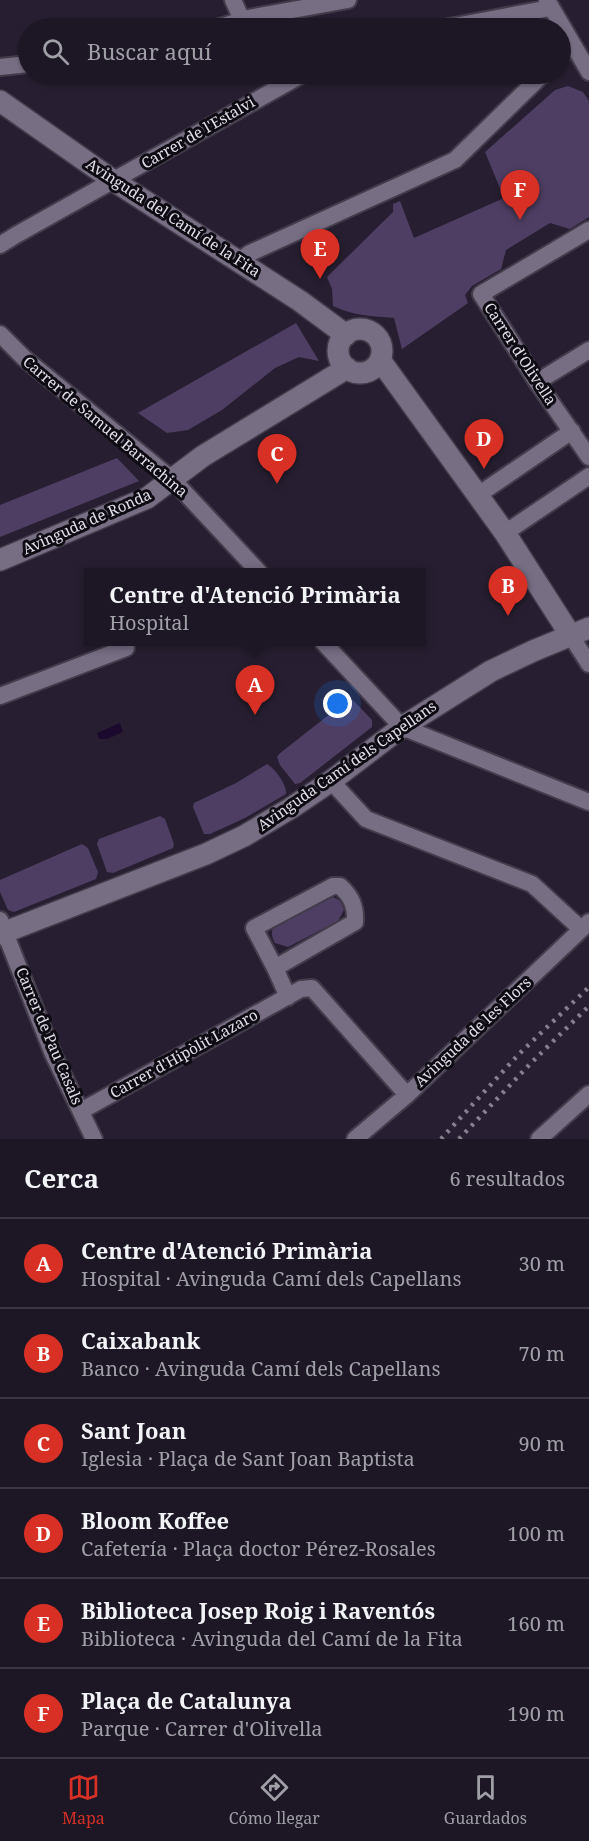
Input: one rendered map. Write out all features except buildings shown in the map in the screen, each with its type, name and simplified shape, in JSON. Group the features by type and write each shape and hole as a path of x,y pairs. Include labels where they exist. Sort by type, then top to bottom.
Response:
{"street":[{"path":"234,0 241,18"},
{"path":"253,18 348,0"},
{"path":"487,18 548,4"},
{"path":"571,56 589,72"},
{"path":"0,67 18,65"},
{"name":"Carrer de l'Estalvi","path":"0,246 285,84"},
{"path":"239,261 250,253 455,160 533,84"},
{"name":"Avinguda del Camí de la Fita","path":"0,101 114,181 300,301 346,335"},
{"name":"Carrer d'Olivella","path":"589,230 481,294 537,382 589,457"},
{"path":"353,331 369,332 376,336 381,344 380,360 376,367 362,373 346,369 339,356 341,341 353,331"},
{"name":"Carrer de Samuel Barrachina","path":"0,334 24,358 173,480 254,568"},
{"path":"537,382 589,350"},
{"path":"380,360 580,632 589,664"},
{"name":"Avinguda de Ronda","path":"0,560 147,498 203,456 346,369"},
{"path":"478,495 572,431"},
{"path":"505,533 589,476"},
{"name":"Avinguda Camí dels Capellans","path":"2,928 206,854 244,836 331,781 402,726 491,671 580,632"},
{"path":"327,646 402,726 589,802"},
{"path":"0,696 126,648"},
{"path":"331,781 366,819 532,884 585,926"},
{"path":"275,968 355,922 356,910 348,893 340,886 333,886 254,928 288,997"},
{"name":"Avinguda de les Flors","path":"355,1139 406,1095 585,926"},
{"name":"Carrer de Pau Casals","path":"2,928 53,1054 94,1139"},
{"name":"Carrer d'Hipòlit Lazaro","path":"81,1111 301,989 312,988 406,1095"},
{"path":"539,1139 589,1094"}],"shaded area":[{"path":"568,86 583,92 589,101 589,217 570,229 550,223 506,250 501,269 472,286 465,295 468,303 402,349 394,318 356,314 333,306 332,289 327,277 393,212 393,204 400,201 414,238 504,198 485,152 555,90"},
{"path":"296,323 319,361 299,357 275,368 222,410 188,430 167,433 138,413"},
{"path":"117,458 139,481 0,537 0,505"},
{"path":"353,700 372,720 372,727 300,783 295,784 280,765 277,757 279,754 345,702"},
{"path":"120,723 123,732 107,739 99,739 97,733"},
{"path":"267,764 280,777 286,794 245,818 210,834 204,834 193,807 194,803 236,783"},
{"path":"160,816 165,819 174,844 173,848 113,873 107,872 97,844 99,839"},
{"path":"82,844 88,848 98,872 96,879 14,912 8,910 0,892 0,880"},
{"path":"331,897 338,899 344,910 338,921 288,947 275,943 272,933 277,923"}],"railway":[{"path":"441,1139 518,1055 589,987"},
{"path":"459,1139 589,1006"}],"place":[{"name":"Plaça de Catalunya","path":"520,220"},
{"name":"Biblioteca Josep Roig i Raventós","path":"320,279"},
{"name":"Bloom Koffee","path":"484,469"},
{"name":"Sant Joan","path":"277,484"},
{"name":"Caixabank","path":"508,616"},
{"name":"Centre d'Atenció Primària","path":"255,715"}]}
